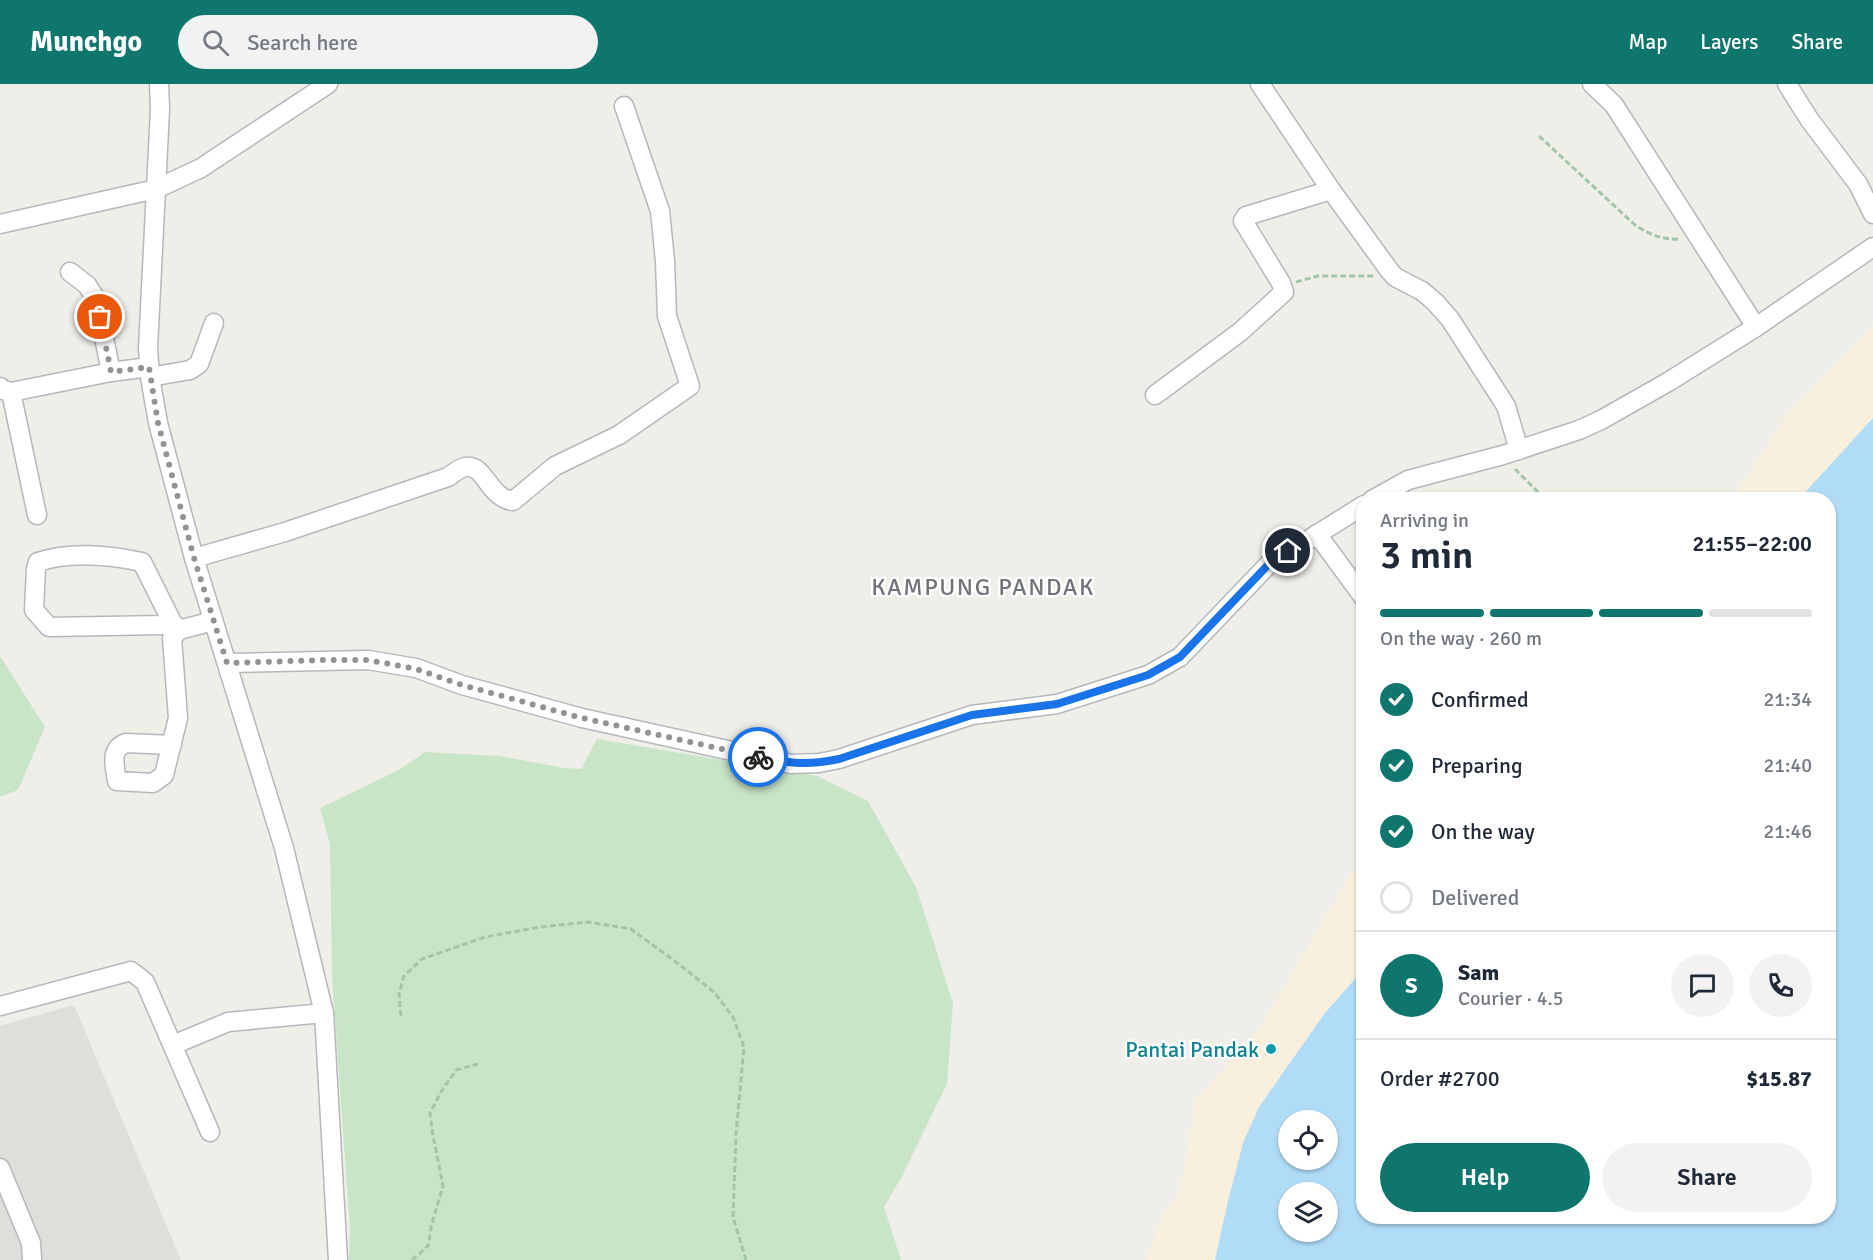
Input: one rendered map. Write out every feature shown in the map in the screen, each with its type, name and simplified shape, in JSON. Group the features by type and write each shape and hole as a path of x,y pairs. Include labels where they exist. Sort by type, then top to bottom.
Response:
{"street":[{"path":"159,84 160,109 148,348 150,372 158,423 194,558 284,848 324,1013 338,1260"},
{"path":"160,109 164,84"},
{"path":"0,224 156,189 201,168 328,84"},
{"path":"1260,84 1331,190 1395,277 1422,291 1436,302 1450,319 1506,406 1511,453"},
{"path":"1592,84 1614,105 1756,327"},
{"path":"1786,84 1858,184 1873,214"},
{"path":"194,558 296,528 448,477 464,467 473,467 480,471 498,496 513,501 555,466 619,435 690,386 667,316 660,211 624,106"},
{"path":"1155,395 1240,332 1284,292 1281,282 1243,221 1246,216 1331,190"},
{"path":"1386,492 1408,480 1511,453 1579,430 1601,420 1668,382 1756,327 1873,247"},
{"path":"70,272 87,285 96,299 111,372"},
{"path":"37,514 5,390 111,372 190,370 199,364 214,323"},
{"path":"227,663 368,660 416,669 462,685 582,718 791,764 819,763 839,759 972,715 1057,704 1148,675 1180,657 1268,565 1356,510"},
{"path":"1317,534 1356,587"},
{"path":"172,746 178,718 172,638 175,626 141,562 114,556 93,556 50,558 38,562 34,610 49,627 175,626 213,621"},
{"path":"0,1006 131,971 145,982 210,1132"},
{"path":"173,1045 228,1022 324,1013"},
{"path":"0,1168 31,1243 33,1260"}],"path":[{"path":"1539,136 1635,225 1649,234 1678,240 1699,237"},
{"path":"1284,292 1299,280 1318,276 1395,277"},
{"path":"1511,453 1540,492"},
{"path":"401,1016 399,994 404,976 422,959 485,937 540,927 589,922 630,929 714,992 733,1017 744,1047 736,1134 733,1217 746,1260"},
{"path":"412,1260 428,1246 443,1186 430,1113 456,1070 478,1064"}],"shaded area":[{"path":"74,1005 181,1260 0,1260 0,1026"}],"green space":[{"path":"0,656 45,727 18,790 0,797"},
{"path":"597,739 817,776 868,801 916,887 953,1003 947,1084 901,1178 884,1207 901,1260 349,1260 350,1230 332,976 330,844 320,808 399,770 425,752 500,756 581,769"}],"sand":[{"path":"1873,326 1873,418 1805,492 1738,492 1784,419"},
{"name":"Pantai Pandak","path":"1356,866 1356,978 1325,1013 1285,1068 1228,1201 1215,1260 1147,1260 1163,1215 1181,1190 1196,1100 1260,1029"}],"water":[{"path":"1873,418 1873,1260 1215,1260 1243,1143 1259,1107 1325,1013 1356,978 1356,1224 1836,1224 1836,492 1805,492"}],"way so far":[{"path":"100,317 111,372 149,367 158,423 194,558 227,663 368,660 416,669 462,685 582,718 758,757"}],"place":[{"name":"Pantai Pandak","path":"1271,1049"}],"district":[{"name":"KAMPUNG PANDAK","path":"983,587"}],"route":[{"path":"758,757 799,765 839,759 972,715 1057,704 1148,675 1180,657 1268,565 1288,551"}]}
